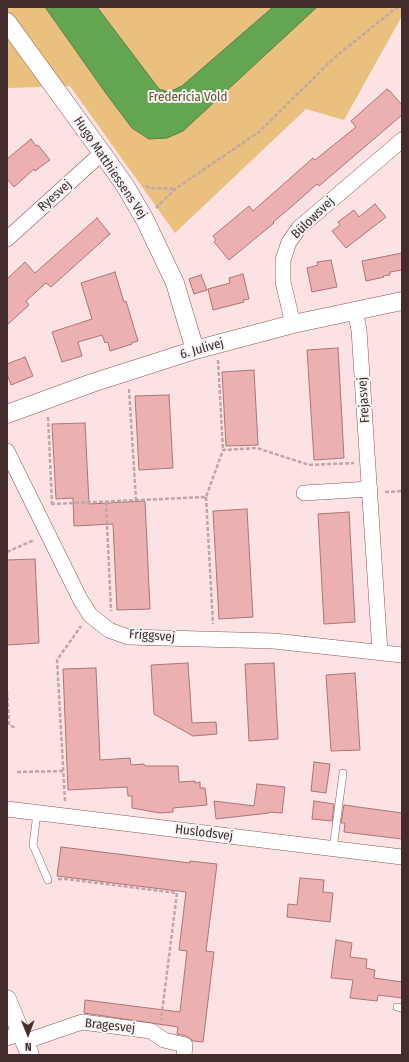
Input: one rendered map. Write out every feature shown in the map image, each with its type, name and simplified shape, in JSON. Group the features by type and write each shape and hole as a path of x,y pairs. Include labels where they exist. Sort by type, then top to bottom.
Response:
{"street":[{"name":"Hugo Matthiessens Vej","path":"7,22 126,187 145,220 175,283 195,350"},
{"name":"Bülowsvej","path":"293,324 283,282 283,260 289,242 299,228 402,140"},
{"name":"Ryesvej","path":"7,239 102,153"},
{"name":"6. Julivej","path":"7,414 92,383 195,350 293,324 402,301"},
{"name":"Frejasvej","path":"355,310 359,330 380,652"},
{"name":"Friggsvej","path":"7,451 80,599 90,615 109,630 128,637 274,641 402,655"},
{"path":"304,493 370,490"},
{"name":"Huslodsvej","path":"7,809 402,857"},
{"path":"7,999 20,1042"},
{"name":"Bragesvej","path":"20,1042 82,1022 151,1030 164,1040 185,1045 184,1055"}],"lane":[{"path":"333,849 343,773"},
{"path":"37,813 33,845 48,880"}],"path":[{"path":"145,220 175,189 259,132 334,58 396,8 400,7"},
{"path":"126,187 135,182 150,188 175,189"},
{"path":"214,639 206,497 223,450 217,344"},
{"path":"128,371 136,500"},
{"path":"47,399 52,504"},
{"path":"223,450 257,448 309,465 368,462"},
{"path":"35,508 52,504 206,497"},
{"path":"106,502 111,619 109,630"},
{"path":"7,552 48,533"},
{"path":"66,816 57,660 90,615"},
{"path":"7,691 8,725 16,728"},
{"path":"17,772 63,771"},
{"path":"48,880 66,879 177,893 160,1026 156,1034"}],"green space":[{"name":"Fredericia Vold","path":"7,7 402,7 402,16 344,120 306,109 175,233 70,86 7,88"}],"shaded area":[{"path":"45,7 97,7 159,89 169,92 182,86 273,7 317,7 183,131 167,138 149,139 132,128"}],"building":[{"path":"387,89 402,105 402,115 319,186 317,184 273,222 274,223 229,260 214,242 216,240 213,236 249,206 253,211 313,158 315,160 356,127 351,121"},
{"path":"31,139 50,160 35,171 34,169 14,187 7,179 7,159"},
{"path":"375,204 386,217 346,248 332,231 340,225 338,222 354,210 359,217"},
{"path":"97,218 110,234 51,287 46,283 26,301 29,305 7,325 7,279 25,262 35,273"},
{"path":"402,253 402,270 390,272 390,275 366,281 362,261"},
{"path":"331,260 337,287 312,292 307,268 318,265 317,262"},
{"path":"115,272 124,302 126,301 138,341 110,351 108,342 105,343 102,335 78,342 82,356 62,362 52,332 92,319 81,283"},
{"path":"243,274 249,299 243,300 244,302 213,310 208,289 230,283 229,278"},
{"path":"201,275 207,290 194,294 189,279"},
{"path":"338,348 344,458 314,460 307,350"},
{"path":"25,357 33,376 11,385 7,374 7,364"},
{"path":"254,370 258,445 226,446 222,372"},
{"path":"169,395 173,468 139,470 135,396"},
{"path":"85,423 89,504 145,501 150,609 117,610 113,524 74,526 73,498 56,499 52,424"},
{"path":"247,509 253,617 219,619 213,511"},
{"path":"349,512 355,622 324,624 318,514"},
{"path":"35,559 39,643 7,645 7,560"},
{"path":"188,663 192,723 216,722 217,734 193,736 154,714 151,665"},
{"path":"274,663 278,739 249,741 245,664"},
{"path":"96,668 100,760 130,758 131,765 144,764 145,766 178,766 179,782 200,782 200,788 205,788 207,805 173,808 173,812 160,813 132,808 132,796 128,796 127,787 68,790 63,669"},
{"path":"355,673 360,750 331,751 326,675"},
{"path":"314,762 330,764 326,793 311,791"},
{"path":"257,784 285,787 282,813 269,812 216,819 214,801 254,806"},
{"path":"314,801 334,804 332,821 312,819"},
{"path":"344,805 402,813 402,839 344,832 345,823 341,823"},
{"path":"61,847 190,863 190,861 217,864 206,951 214,952 203,1042 193,1041 187,1036 177,1034 178,1027 84,1013 85,1000 180,1012 187,951 179,950 186,892 57,876"},
{"path":"300,878 324,880 323,892 333,893 330,922 287,917 288,904 297,905"},
{"path":"336,940 352,943 350,957 367,959 366,968 375,970 374,978 402,982 402,998 378,995 377,1001 350,998 353,980 331,978"}]}
